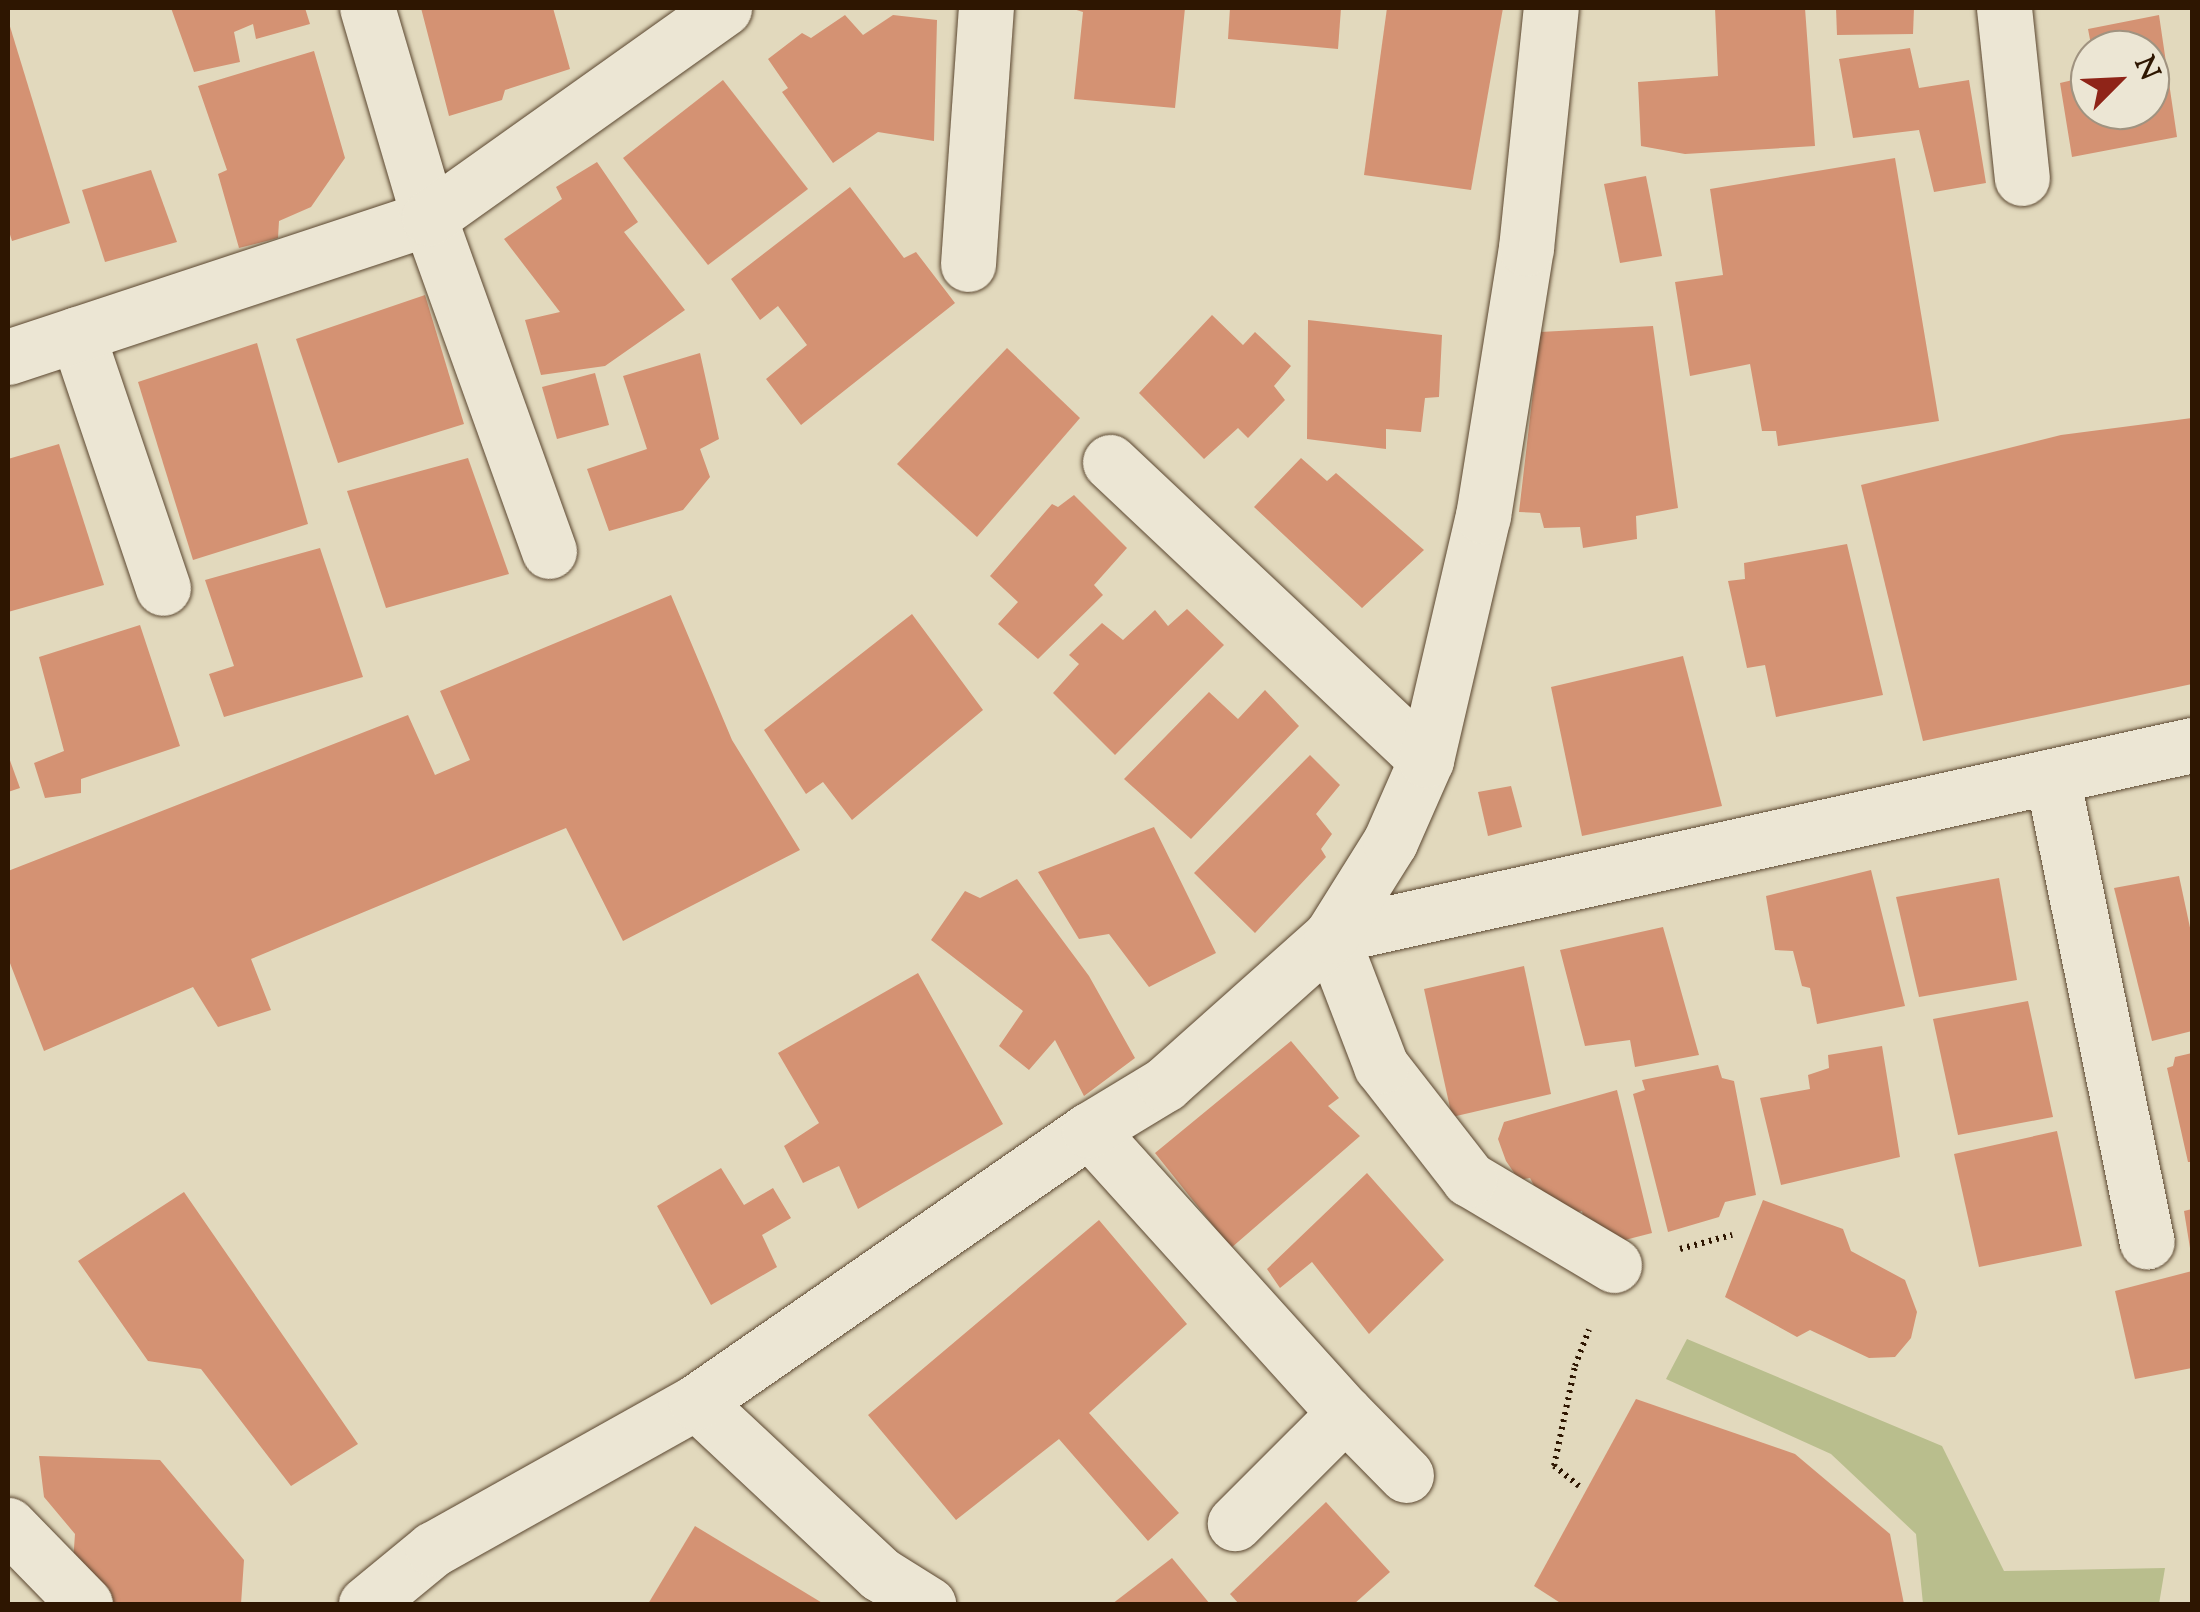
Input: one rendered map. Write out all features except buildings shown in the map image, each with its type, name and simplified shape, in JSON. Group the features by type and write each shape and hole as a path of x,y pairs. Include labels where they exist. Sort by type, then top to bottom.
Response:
{"street":[{"path":"367,8 429,218 549,551"},
{"path":"8,357 429,218 724,8"},
{"path":"968,264 986,8"},
{"path":"366,1604 433,1548 696,1402 1089,1130 1166,1084 1331,936 1390,842 1426,760 1484,516 1526,248 1552,8"},
{"path":"2004,8 2022,178"},
{"path":"77,334 164,588"},
{"path":"1110,462 1426,760"},
{"path":"1331,936 2052,776 2192,749"},
{"path":"2052,776 2147,1241"},
{"path":"1331,936 1382,1066 1469,1179 1614,1265"},
{"path":"1089,1130 1406,1475"},
{"path":"696,1402 872,1589 928,1604"},
{"path":"1236,1522 1345,1413"},
{"path":"8,1526 85,1604"}],"green space":[{"path":"1687,1339 1942,1446 2004,1571 2165,1568 2159,1604 1923,1604 1916,1534 1831,1454 1666,1379"}]}
